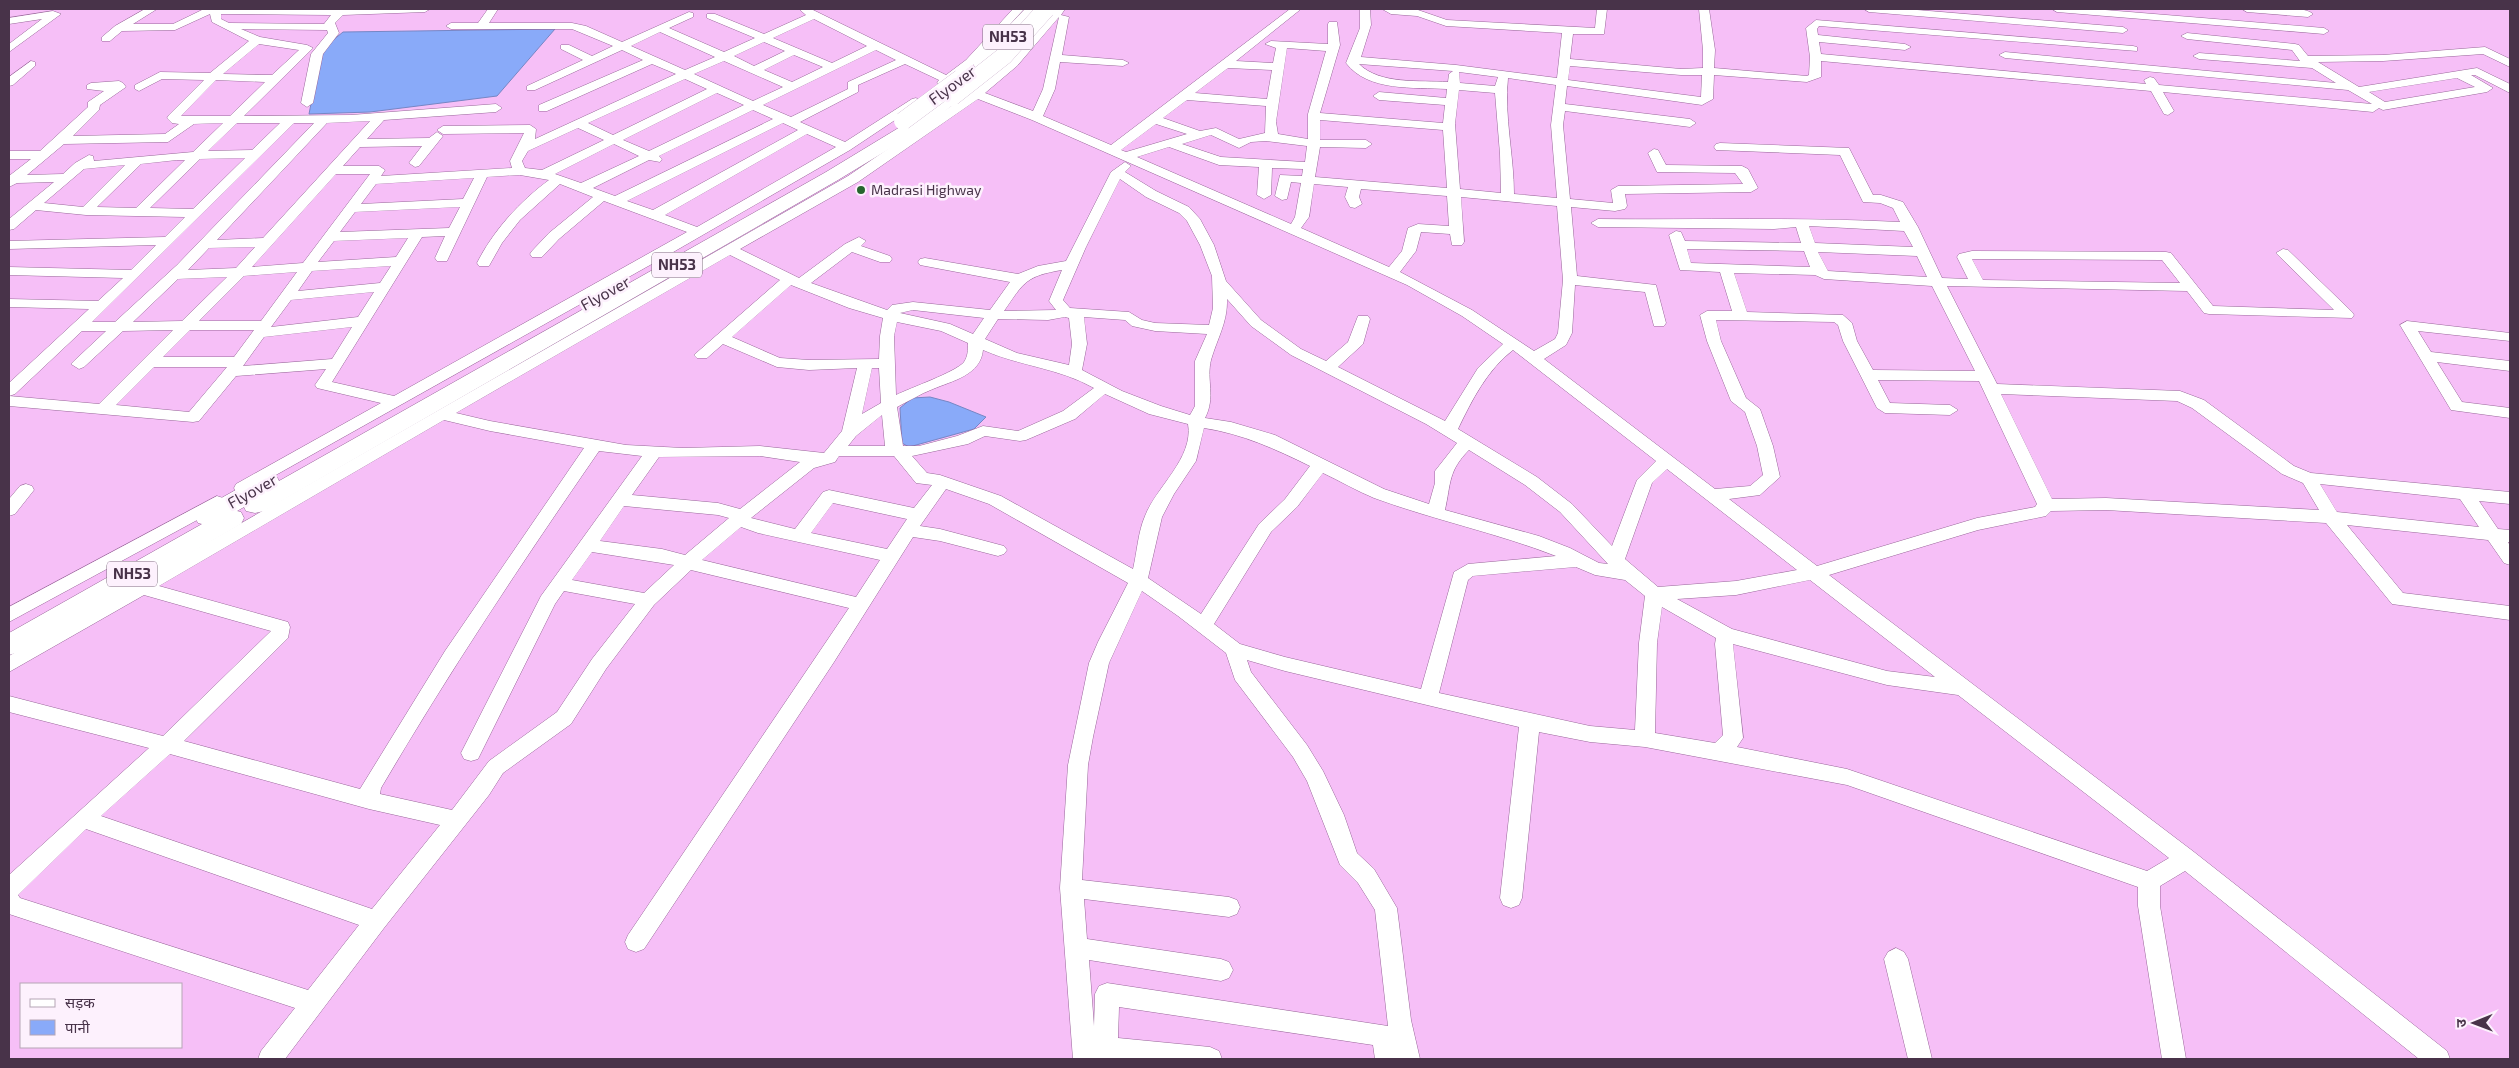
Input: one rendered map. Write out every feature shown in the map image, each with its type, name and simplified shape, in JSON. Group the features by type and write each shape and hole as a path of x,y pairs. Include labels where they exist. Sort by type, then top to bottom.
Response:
{"highway":[{"name":"Flyover","path":"207,517 765,202 902,121 981,64 1033,9"},
{"name":"Flyover","path":"255,505 393,413 832,176 916,124 991,68 1028,32 1046,9"},
{"path":"255,505 311,489"},
{"path":"207,517 226,497"},
{"name":"NH53","path":"9,645 255,505"},
{"name":"NH53","path":"9,628 207,517"}],"street":[{"path":"106,39 119,28 152,9"},
{"path":"119,28 175,27 213,10 340,12 425,9"},
{"path":"481,26 492,9"},
{"path":"804,9 904,60 977,94 1036,117 1122,160 1392,273 1467,313 1534,358 1667,460 2186,860 2438,1059"},
{"path":"9,615 226,497 393,413 696,231 892,119 948,80 970,62 1013,18 1019,9"},
{"path":"1074,372 1077,366 1080,334 1076,316 1066,312 1056,301 1122,160 1124,143 1296,9"},
{"path":"1365,9 1366,25 1353,61 1354,67 1363,74 1384,81 1500,90"},
{"path":"1387,9 1395,12 1418,13 1446,23 1568,32 1600,32 1602,9"},
{"path":"1253,43 1282,45 1330,54 1353,61 1505,74 1562,84 1702,101 1708,99 1709,72 1704,9 1696,9"},
{"path":"1870,9 1988,14 2124,30"},
{"path":"2057,9 2113,11 2176,19 2324,31"},
{"path":"2247,9 2308,14"},
{"path":"139,212 194,156 307,48 257,40 216,20 213,10"},
{"path":"1897,10 1904,46 1911,65"},
{"path":"2113,11 2168,110"},
{"path":"9,21 42,12 56,14 9,49"},
{"path":"329,27 329,23 340,12"},
{"path":"1036,117 1049,89 1056,58 1062,13"},
{"path":"9,665 311,489 732,250 853,179 977,94 1013,64 1062,13"},
{"path":"1988,14 2012,74"},
{"path":"531,88 689,15"},
{"path":"522,149 815,15"},
{"path":"711,16 832,67"},
{"path":"2176,19 2208,73"},
{"path":"1563,62 1808,79 1815,76 1816,57 1811,28 1816,23 2133,49"},
{"path":"1293,230 1302,217 1314,143 1314,116 1335,39 1333,24"},
{"path":"226,26 329,27 334,33 318,54 307,103"},
{"path":"451,26 572,26 846,146"},
{"path":"662,29 791,86"},
{"path":"1534,358 1561,342 1565,333 1568,284 1570,280 1557,125 1568,32"},
{"path":"2187,36 2295,47 2309,62 2379,105 2385,106 2486,88 2435,54"},
{"path":"1814,38 1904,46"},
{"path":"257,40 215,76 173,118 191,120 324,119 380,117 496,108"},
{"path":"1272,138 1270,122 1272,103 1282,45"},
{"path":"582,188 876,46"},
{"path":"565,47 592,60"},
{"path":"754,70 794,51"},
{"path":"2198,56 2309,62 2487,51 2510,64"},
{"path":"2004,54 2208,73 2352,89 2480,71 2510,89"},
{"path":"1816,57 2373,108"},
{"path":"1056,58 1123,63"},
{"path":"2367,58 2382,69"},
{"path":"543,108 652,60"},
{"path":"616,201 854,90 852,84 904,60"},
{"path":"1376,108 1384,81 1386,63"},
{"path":"9,65 31,64 9,83"},
{"path":"1226,64 1278,68"},
{"path":"1392,273 1409,251 1413,231 1418,228 1456,236 1449,127 1452,85 1455,72 1451,68"},
{"path":"1505,74 1500,90 1501,117 1506,147 1507,199"},
{"path":"91,87 143,87 160,75 276,79"},
{"path":"10,180 43,155 95,107 92,105 118,86"},
{"path":"544,174 716,88"},
{"path":"1184,96 1272,103"},
{"path":"1314,116 1376,108 1451,102"},
{"path":"1558,107 1690,122"},
{"path":"1376,108 1449,127"},
{"path":"415,163 459,111"},
{"path":"103,409 240,272 380,117"},
{"path":"79,364 205,244 324,119"},
{"path":"1154,119 1201,135"},
{"path":"60,140 168,138 191,120"},
{"path":"9,391 16,378 135,274 290,120"},
{"path":"579,124 679,170"},
{"path":"442,130 530,129 530,136 516,160 520,171"},
{"path":"654,215 806,130"},
{"path":"1122,160 1212,131 1239,144 1247,138 1272,138 1314,143 1366,144"},
{"path":"12,220 32,206 112,140"},
{"path":"357,144 432,142"},
{"path":"1171,144 1212,160 1309,166"},
{"path":"1720,146 1845,151 1868,199 1881,199 1898,205 1911,226 2046,505"},
{"path":"1282,196 1285,178 1507,199 1620,206 1618,190 1751,188 1743,172 1737,169 1662,169 1654,153"},
{"path":"79,166 194,156 254,154"},
{"path":"9,155 43,155"},
{"path":"86,211 137,160"},
{"path":"1091,1051 1075,948 1071,888 1078,765 1087,714 1107,642 1138,580 1153,517 1161,499 1188,461 1195,440 1195,421 1203,406 1203,361 1216,329 1220,308 1219,276 1207,245 1193,219 1184,210 1150,194 1122,160"},
{"path":"1264,195 1266,163"},
{"path":"9,401 193,417 235,367 379,170 332,170"},
{"path":"372,180 520,171 544,174 696,231"},
{"path":"442,258 482,174"},
{"path":"10,180 66,178"},
{"path":"484,263 509,226 531,202 558,180"},
{"path":"1354,204 1352,197 1356,184"},
{"path":"537,254 554,236 602,196"},
{"path":"351,208 468,203"},
{"path":"32,206 86,211 196,213"},
{"path":"1598,223 1801,224 1811,222 1911,226"},
{"path":"1672,223 1684,267 1819,271"},
{"path":"1801,224 1819,271 1824,275 1978,284 2190,287"},
{"path":"329,237 417,235 454,232"},
{"path":"393,413 323,385 365,321 417,235"},
{"path":"10,246 167,241"},
{"path":"205,244 268,242"},
{"path":"702,355 795,281 854,244 885,259"},
{"path":"1679,245 1809,246 1923,252"},
{"path":"732,250 795,281 854,305 945,327 1024,361 1074,372 1155,410 1195,421 1231,427 1270,439 1378,493 1436,512 1512,533 1595,568 1630,574"},
{"path":"1978,284 1964,257 1972,255 2166,256 2209,310 2347,315 2282,253"},
{"path":"175,274 240,272 402,261"},
{"path":"925,262 1019,279 1043,269 1072,264"},
{"path":"1726,269 1741,317"},
{"path":"9,272 135,274"},
{"path":"442,414 490,426 596,445 654,452 760,451 818,459 828,458 850,432 870,415 889,407 920,389 963,371 973,362 976,341 996,315 1019,279"},
{"path":"1570,280 1650,288 1658,323"},
{"path":"1220,283 1256,324 1296,352 1329,366 1449,430 1512,468 1566,508 1615,561 1654,594 1726,634 1887,678 1963,688"},
{"path":"288,296 386,286"},
{"path":"9,303 101,305"},
{"path":"1216,329 1187,330 1155,327 1137,323 1129,316 1117,314 1066,312 1048,316 996,315 913,306 897,308 891,315 887,336 889,407 893,445 922,479 942,483 995,500 1138,580 1203,624 1234,648 1285,664 1530,722 1590,734 1645,739 1847,777 2150,881 2186,860"},
{"path":"1712,495 1754,491 1772,477 1765,446 1752,409 1739,401 1714,341 1706,315 1838,318 1845,323 1850,341 1885,408 1950,410"},
{"path":"1329,366 1355,344 1363,319"},
{"path":"76,327 263,329 365,321"},
{"path":"2510,337 2407,325 2456,406 2510,413"},
{"path":"722,338 777,362 810,365 887,363"},
{"path":"1449,430 1462,405 1493,359 1513,343"},
{"path":"2426,356 2510,366"},
{"path":"150,362 235,367 337,363"},
{"path":"850,432 866,363"},
{"path":"1868,375 2180,396 2198,404 2288,470 2309,479 2316,478 2510,498"},
{"path":"834,451 900,452 930,449 983,431 1020,436 1069,415 1104,387"},
{"path":"1436,512 1443,483 1443,471 1467,442"},
{"path":"369,800 371,787 423,697 461,642 494,587 596,445"},
{"path":"471,753 547,601 654,452"},
{"path":"270,1059 496,767 564,718 587,686 599,664 648,600 687,562 785,480 818,459"},
{"path":"1615,561 1645,480 1667,460"},
{"path":"1203,624 1222,599 1265,528 1291,503 1320,465"},
{"path":"2309,479 2331,517 2398,599 2510,613"},
{"path":"636,942 861,605 891,556 942,483"},
{"path":"9,510 26,490"},
{"path":"2465,493 2510,559"},
{"path":"800,534 829,496 914,523 940,535 998,550"},
{"path":"618,500 718,509 742,516"},
{"path":"1654,594 1736,588 1814,573 1977,524 2040,512 2046,505 2106,504 2331,517 2510,536"},
{"path":"742,516 742,521 758,527 800,534 891,556"},
{"path":"586,545 662,555 729,574 806,590 861,605"},
{"path":"1428,699 1460,577 1468,570 1579,560"},
{"path":"559,584 648,600"},
{"path":"9,889 83,819 167,745 281,633 281,627 141,588"},
{"path":"1645,739 1648,643 1654,594"},
{"path":"1719,752 1733,738 1724,644 1726,634"},
{"path":"1234,648 1242,675 1300,750 1316,777 1333,815 1348,858 1366,876 1386,908 1399,1020 1408,1059"},
{"path":"9,704 369,800 456,820"},
{"path":"1511,898 1530,722"},
{"path":"83,819 376,921"},
{"path":"2150,881 2149,906 2174,1059"},
{"path":"1071,888 1229,908"},
{"path":"9,901 13,906 313,1003"},
{"path":"1075,948 1221,970"},
{"path":"1896,959 1920,1059"},
{"path":"1091,1051 1107,994 1384,1036 1388,1059"},
{"path":"1091,1051 1210,1059"}],"water":[{"path":"555,29 497,96 370,112 309,114 319,63 326,46 343,32"},
{"path":"930,397 949,402 986,417 974,429 909,447 902,443 900,408 912,398"}],"place":[{"name":"Madrasi Highway","path":"861,190"}]}
